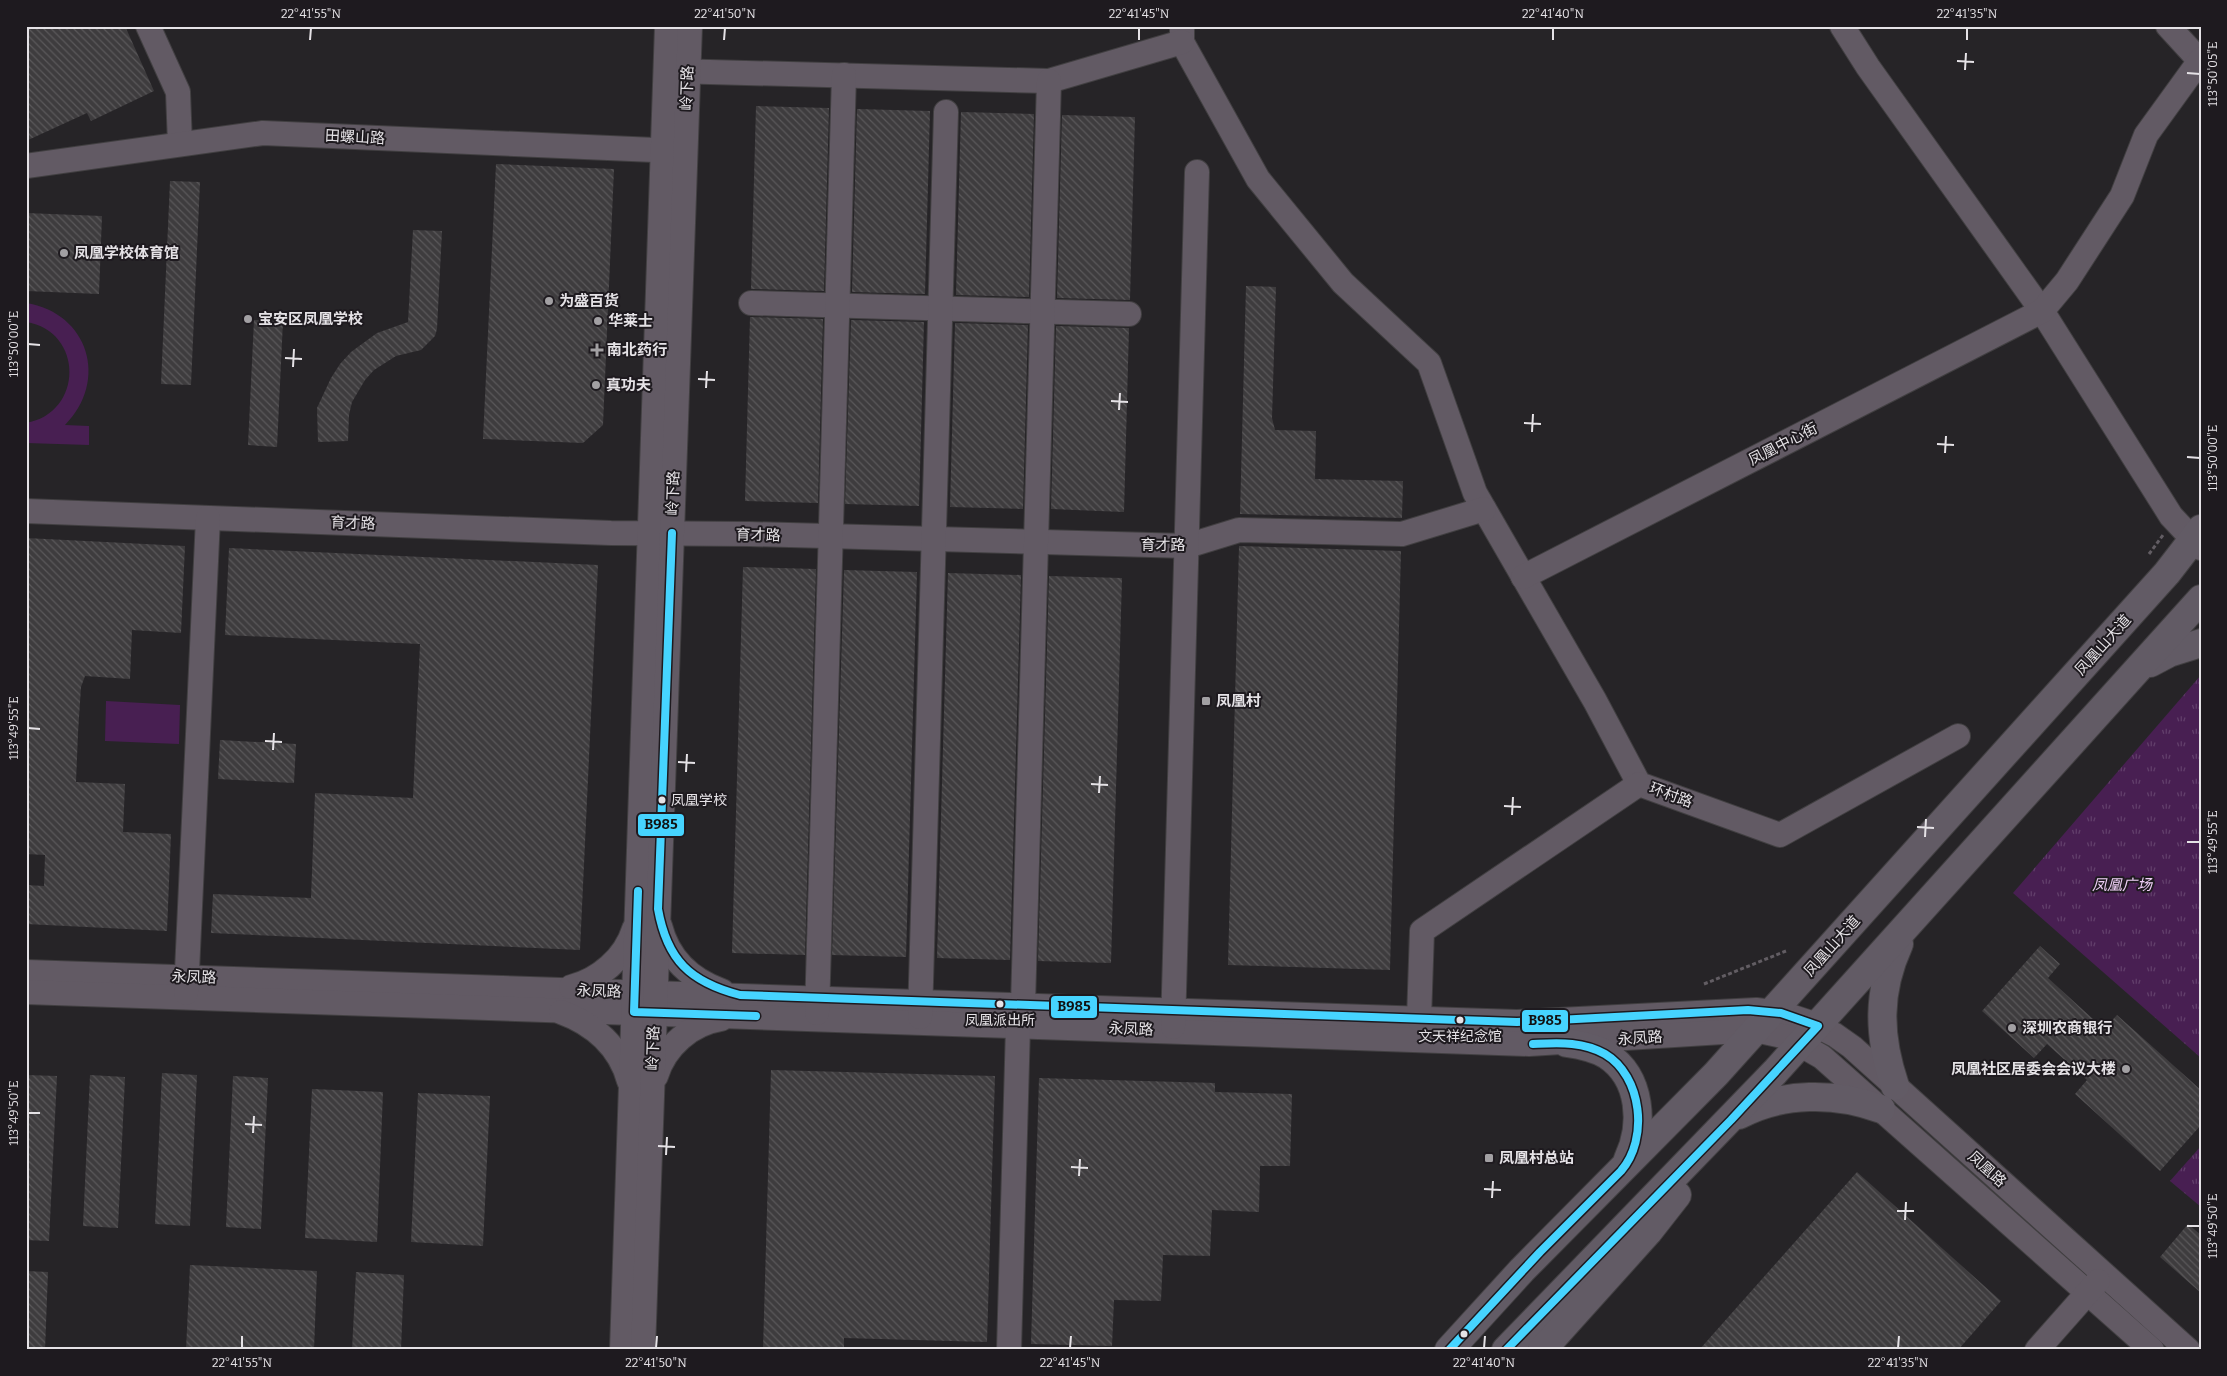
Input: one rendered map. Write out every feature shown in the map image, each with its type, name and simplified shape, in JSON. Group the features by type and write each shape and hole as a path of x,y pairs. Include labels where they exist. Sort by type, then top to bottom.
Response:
{"main road":[{"name":"凤凰山大道","path":"1449,1350 1522,1270 1716,1074 2198,539"},
{"path":"1506,1350 1731,1120 1810,1035 2201,599"},
{"path":"2136,672 2169,653 2201,643"},
{"path":"1895,1086 1885,1058 1882,1028 1883,1005 1890,968 1906,928"},
{"path":"1567,1043 1590,1047 1606,1055 1620,1066 1629,1078 1636,1099 1638,1121 1636,1141 1626,1165"},
{"path":"1731,1120 1758,1106 1802,1098 1845,1099 1881,1110"},
{"path":"1542,1350 1670,1206 1707,1144"}],"street":[{"path":"148,26 178,92 180,144"},
{"name":"岭下路","path":"667,26 677,71"},
{"name":"岭下路","path":"642,1350 641,1096 674,151 677,71 690,26"},
{"path":"1842,26 1868,67 2042,311 2171,516 2198,539"},
{"path":"2042,311 2067,281 2122,196 2146,135 2200,61 2168,26"},
{"path":"677,71 1049,81 1182,34"},
{"name":"环村路","path":"1182,34 1258,179 1343,283 1428,363 1475,493 1595,701 1639,784 1780,835 1958,736"},
{"path":"818,1008 844,75"},
{"path":"1009,1350 1036,542 1049,81"},
{"path":"920,1012 946,112"},
{"name":"田螺山路","path":"26,166 263,132 674,151"},
{"path":"1173,1021 1197,172"},
{"path":"751,303 1129,314"},
{"name":"凤凰中心街","path":"1524,577 2042,311"},
{"name":"育才路","path":"26,511 661,533 1187,546 1239,530 1402,534 1484,508"},
{"path":"186,987 208,518"},
{"path":"1419,1019 1422,931 1639,784"},
{"path":"648,911 663,935 670,951 681,966 692,976 742,1006 716,1020 704,1024 680,1039 668,1051 641,1096 623,1062 605,1039 550,999 589,981 611,965 648,911"},
{"name":"永凤路","path":"26,972 186,987 1173,1021 1529,1044 1567,1043 1763,1021"},
{"name":"永凤路","path":"26,992 186,987"},
{"name":"永凤路","path":"1173,1021 1419,1019 1544,1022 1739,1010 1763,1021"},
{"name":"凤凰路","path":"1763,1021 1796,1017 1810,1035 1822,1057 2152,1350"},
{"name":"凤凰路","path":"1810,1035 1852,1047 2188,1350"},
{"name":"岭下路","path":"622,1350 641,1096"},
{"path":"2037,1350 2104,1274"}],"path":[{"path":"1704,984 1786,951"}],"green space":[{"path":"26,303 48,309 65,320 78,334 86,351 89,370 86,389 79,408 65,425 89,426 89,445 26,443 26,423 45,416 59,404 67,389 70,372 67,355 59,340 45,329 26,322"},
{"name":"凤凰广场","path":"2201,675 2201,1058 2013,893"},
{"path":"106,701 180,705 179,744 105,741"},
{"path":"2201,1146 2201,1207 2170,1181"}],"building":[{"path":"26,26 125,26 154,91 91,121 87,113 26,141"},
{"path":"756,106 829,108 824,291 751,289"},
{"path":"857,109 930,111 925,294 852,292"},
{"path":"961,112 1034,114 1029,297 956,295"},
{"path":"1062,115 1135,117 1130,300 1057,298"},
{"name":"为盛百货","path":"496,164 614,169 603,425 583,443 483,439"},
{"path":"170,181 200,182 191,385 161,384"},
{"name":"凤凰学校体育馆","path":"26,213 102,216 99,294 26,291"},
{"path":"413,230 442,231 437,329 435,336 421,350 396,356 374,370 365,380 352,402 349,415 348,441 318,442 317,408 340,364 351,352 377,333 408,322"},
{"path":"1246,286 1276,287 1272,418 1275,430 1316,431 1315,479 1403,481 1402,518 1240,514"},
{"path":"750,317 823,319 818,503 745,501"},
{"path":"254,320 283,321 277,447 248,445"},
{"path":"851,320 924,322 919,506 845,504"},
{"path":"955,323 1028,325 1023,509 950,507"},
{"path":"1056,326 1129,328 1124,512 1051,509"},
{"path":"26,538 185,546 181,633 132,630 130,679 85,676 81,687 78,733 76,782 125,784 123,832 171,834 167,931 26,924 26,885 44,886 45,855 26,854"},
{"path":"1239,546 1401,551 1390,970 1228,965"},
{"path":"229,548 598,565 580,950 211,933 213,894 311,898 315,793 413,798 420,644 225,635"},
{"path":"743,567 816,569 805,955 732,953"},
{"path":"844,570 917,572 906,957 832,955"},
{"path":"948,573 1021,575 1010,960 937,958"},
{"path":"1049,576 1122,578 1111,963 1038,961"},
{"path":"220,740 296,744 294,783 218,779"},
{"name":"凤凰社区居委会会议大楼","path":"2040,946 2060,964 2048,978 2104,1029 2117,1015 2201,1090 2201,1125 2160,1171 2075,1094 2087,1080 2047,1044 2034,1058 1982,1011"},
{"path":"771,1070 995,1076 987,1342 844,1338 844,1350 763,1350"},
{"path":"162,1073 197,1075 190,1226 155,1224"},
{"path":"26,1075 57,1076 49,1241 26,1240"},
{"path":"90,1075 125,1077 118,1228 83,1226"},
{"path":"233,1076 268,1078 261,1229 226,1227"},
{"path":"1039,1078 1215,1083 1215,1092 1292,1094 1290,1166 1260,1166 1259,1212 1212,1210 1210,1256 1163,1255 1161,1301 1114,1300 1112,1346 1031,1344"},
{"path":"312,1089 383,1092 377,1242 305,1238"},
{"path":"418,1093 490,1096 483,1246 411,1242"},
{"path":"1857,1172 2001,1301 1958,1350 1699,1350"},
{"path":"2188,1224 2201,1235 2201,1293 2160,1257"},
{"path":"190,1265 317,1271 314,1350 186,1350"},
{"path":"26,1271 48,1272 45,1350 26,1350"},
{"path":"356,1272 404,1275 401,1350 352,1350"}],"transit line":[{"name":"B985","path":"672,533 658,909 662,927 675,955 694,976 722,990 740,995 1517,1022 1748,1010 1781,1013 1818,1026 1731,1120 1506,1350"},
{"name":"B985","path":"638,891 634,1012 756,1016"},
{"name":"B985","path":"1449,1350 1540,1252 1621,1171 1630,1158 1636,1142 1638,1126 1634,1092 1627,1077 1617,1064 1605,1054 1588,1047 1552,1043 1533,1044"}],"place":[{"name":"凤凰学校体育馆","path":"64,253"},
{"name":"为盛百货","path":"549,301"},
{"name":"宝安区凤凰学校","path":"248,319"},
{"name":"华莱士","path":"598,321"},
{"name":"南北药行","path":"597,350"},
{"name":"真功夫","path":"596,385"},
{"name":"凤凰村","path":"1206,701"},
{"name":"凤凰学校","path":"662,800"},
{"name":"凤凰派出所","path":"1000,1004"},
{"name":"文天祥纪念馆","path":"1460,1020"},
{"name":"深圳农商银行","path":"2012,1028"},
{"name":"凤凰社区居委会会议大楼","path":"2126,1069"},
{"name":"凤凰村总站","path":"1489,1158"}]}
